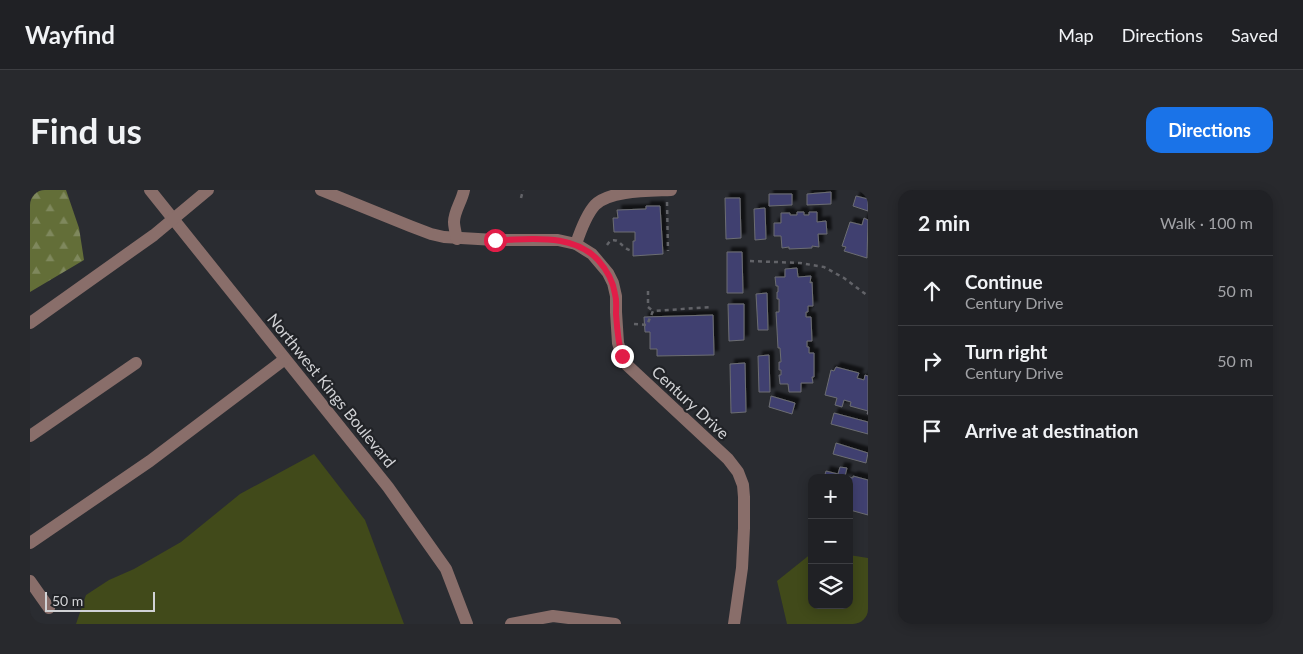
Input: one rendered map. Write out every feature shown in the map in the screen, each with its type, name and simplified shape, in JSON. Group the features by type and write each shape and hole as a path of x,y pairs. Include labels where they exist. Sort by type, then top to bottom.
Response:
{"street":[{"name":"Northwest Kings Boulevard","path":"150,190 388,487 446,569 467,624"},
{"path":"30,323 154,235 208,190"},
{"name":"Century Drive","path":"321,190 431,234 457,239 558,240 576,244 592,254 605,269 613,283 616,296 618,343 627,365 728,459 738,472 743,485 744,528 742,568 734,624"},
{"path":"457,239 454,222 464,190"},
{"path":"576,244 584,222 595,205 611,196 628,192 669,196"},
{"path":"30,543 150,461 285,359"},
{"path":"30,436 136,363"},
{"path":"30,581 49,608"},
{"path":"512,624 553,616 615,624"}],"path":[{"path":"521,198 523,190"},
{"path":"668,251 669,196"},
{"path":"607,245 610,241 615,240 624,248 633,251"},
{"path":"750,261 800,263 824,267 844,278 868,296"},
{"path":"648,292 648,308 653,311 712,307"},
{"path":"634,324 647,325 653,311"}],"green space":[{"path":"30,190 66,190 79,228 84,260 30,292"},
{"path":"314,454 365,520 404,624 76,624 86,595 109,580 134,569 181,542 240,494"},
{"path":"808,556 808,609 853,609 853,556 868,558 868,624 787,624 777,581"}],"building":[{"path":"831,192 831,204 807,205 807,194"},
{"path":"769,194 792,194 792,205 769,206"},
{"path":"856,196 868,199 868,211 853,206"},
{"path":"725,198 740,198 741,238 726,239"},
{"path":"646,206 660,206 663,254 633,256 635,232 614,232 613,218 618,218 617,210 646,209"},
{"path":"765,208 766,239 755,240 754,209"},
{"path":"797,212 804,212 804,215 809,215 809,212 817,212 817,222 826,221 827,234 818,234 819,247 782,248 781,236 774,236 774,223 781,223 781,213 797,215"},
{"path":"864,218 868,220 867,258 844,251 846,247 842,246 850,222 862,225"},
{"path":"727,252 742,252 743,293 727,293"},
{"path":"797,268 798,277 811,276 810,283 812,282 813,306 808,306 806,317 811,317 812,341 807,341 807,347 809,347 809,353 814,353 814,377 812,377 813,383 801,383 801,392 789,392 788,384 780,384 779,375 781,375 781,370 779,370 779,362 781,362 780,348 778,348 776,312 779,312 779,299 777,299 778,286 776,286 775,277 785,277 785,269"},
{"path":"767,293 768,330 758,330 756,294"},
{"path":"728,304 744,304 744,340 729,341"},
{"path":"713,315 714,355 657,356 657,349 650,349 650,332 645,332 644,317"},
{"path":"769,355 770,392 759,392 758,356"},
{"path":"745,363 746,412 731,413 730,364"},
{"path":"836,367 859,373 857,378 864,380 865,375 868,376 868,411 850,406 851,402 844,400 842,407 835,405 837,398 825,395 831,370 834,371"},
{"path":"771,396 795,403 792,414 769,407"},
{"path":"834,413 868,422 868,434 831,424"},
{"path":"836,443 868,453 866,463 833,454"},
{"path":"840,467 847,468 846,474 838,474"},
{"path":"826,471 838,474 825,474"},
{"path":"853,476 868,480 868,515 853,511"}],"route":[{"path":"495,240 558,240 576,244 592,254 602,264 613,283 616,296 618,343 622,356"}]}
